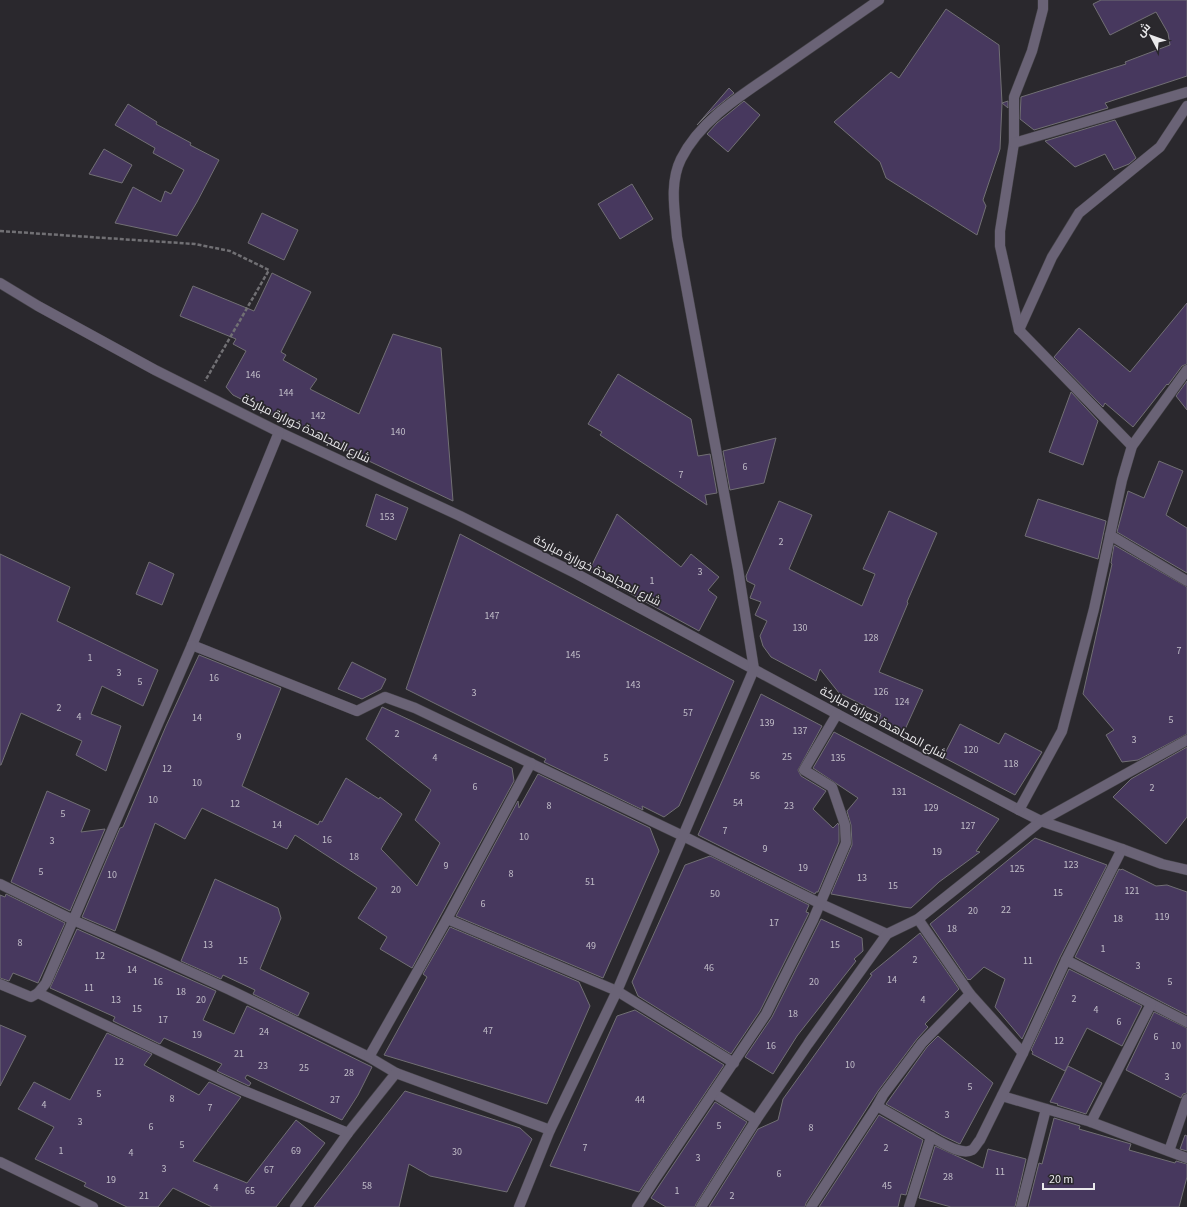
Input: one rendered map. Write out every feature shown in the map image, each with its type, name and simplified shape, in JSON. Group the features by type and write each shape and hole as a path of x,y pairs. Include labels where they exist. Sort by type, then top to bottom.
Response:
{"street":[{"path":"519,1207 550,1130 617,991 754,669 738,569 677,237 674,181 681,160 693,139 708,123 737,99 879,0"},
{"path":"1043,0 1043,9 1032,52 1014,98 1014,143 1000,231 1000,246 1019,330 1132,446"},
{"path":"1014,143 1187,92"},
{"path":"1019,330 1052,257 1079,212 1160,147 1187,106"},
{"name":"شارع المجاهدة خورارة مباركة","path":"0,282 70,324 155,370 279,432 460,516 567,569 837,714 1041,821 1162,864 1187,870"},
{"path":"1019,810 1062,731 1094,609 1122,480 1132,446 1187,370"},
{"path":"0,984 31,997 38,994 46,983 192,645 279,432"},
{"path":"1110,535 1187,581"},
{"path":"192,645 357,711 385,697 415,708 683,836 819,903 887,934"},
{"path":"650,1207 639,1204 766,1014 813,920 819,903 846,844 845,825 832,787 804,770 837,714"},
{"path":"701,1207 756,1120 808,1044 887,934 918,919 1041,821 1187,740"},
{"path":"369,1056 447,919 531,763"},
{"path":"878,1106 956,1150 964,1151 973,1149 980,1140 1002,1096 1066,960 1122,849"},
{"path":"0,884 73,920 188,971 369,1056 396,1073 550,1130"},
{"path":"447,919 617,991 734,1063"},
{"path":"918,919 970,994 1023,1053"},
{"path":"1066,960 1187,1022"},
{"path":"38,994 242,1090 348,1133"},
{"path":"811,1207 878,1106 883,1095 922,1043 970,994"},
{"path":"1091,1122 1151,1004"},
{"path":"295,1207 348,1133 396,1073"},
{"path":"713,1093 756,1120"},
{"path":"1002,1096 1091,1122 1187,1158"},
{"path":"1168,1151 1187,1099"},
{"path":"1021,1207 1046,1109"},
{"path":"910,1207 931,1137"},
{"path":"0,1162 93,1207"}],"path":[{"path":"0,231 195,244 230,251 269,270 198,392"}],"building":[{"path":"1101,0 1187,0 1187,76 1105,103 1108,108 1034,130 1020,119 1021,97 1126,64 1125,62 1170,45 1168,33 1156,12 1110,35 1093,4"},
{"path":"946,9 999,45 1002,103 1000,149 983,200 986,206 977,235 886,178 880,162 834,122 891,72 899,78"},
{"path":"729,88 734,93 709,113 697,125"},
{"path":"744,101 760,115 728,152 707,134 717,123"},
{"path":"1008,101 1008,108 1002,103"},
{"path":"128,104 157,122 156,124 191,143 190,145 219,160 177,236 115,223 133,187 161,202 165,191 171,194 184,170 153,153 155,148 115,125"},
{"path":"1115,120 1136,158 1129,164 1114,170 1105,154 1075,167 1045,141"},
{"path":"104,149 132,165 122,183 89,174"},
{"path":"632,184 653,219 620,239 598,204"},
{"path":"262,213 298,230 284,260 248,243"},
{"path":"272,273 311,292 281,352 286,355 283,360 317,379 310,389 359,414 393,334 441,348 453,501 233,395 226,387 246,351 233,344 236,339 180,316 193,286 254,311"},
{"path":"1187,303 1187,364 1182,366 1133,427 1105,403 1103,407 1054,357 1079,328 1130,372"},
{"path":"618,374 691,419 698,456 710,454 717,493 705,495 707,505 600,435 602,432 588,424"},
{"path":"1187,381 1187,410 1176,396"},
{"path":"1071,392 1098,421 1083,465 1049,452"},
{"path":"776,438 764,483 730,490 723,451"},
{"path":"1159,461 1183,471 1166,515 1187,528 1187,573 1117,532 1128,491 1144,498"},
{"path":"376,494 408,508 396,540 366,526"},
{"path":"1038,499 1106,521 1098,559 1025,536"},
{"path":"779,501 812,515 789,569 862,606 875,574 863,569 889,511 937,533 879,672 923,690 902,736 878,723 881,714 839,693 820,669 816,681 771,657 763,646 760,636 767,621 755,615 761,602 750,598 755,585 747,581 746,576"},
{"path":"617,514 681,567 691,554 719,577 708,590 717,597 699,631 589,571"},
{"path":"460,534 734,681 679,806 664,817 642,806 643,810 544,762 546,759 406,689"},
{"path":"1114,545 1187,587 1187,734 1138,760 1122,762 1106,735 1114,730 1083,694 1112,564"},
{"path":"0,554 70,587 57,621 158,670 143,706 102,686 91,714 121,726 106,771 76,755 82,741 21,713 0,765"},
{"path":"149,562 174,574 162,605 136,594"},
{"path":"199,655 281,688 242,786 318,825 320,821 322,822 346,778 379,799 380,797 402,814 381,849 417,886 440,843 415,820 431,790 366,739 382,707 512,768 514,781 412,968 380,949 387,937 358,918 377,888 295,835 287,849 202,808 185,839 155,823 115,931 82,917 120,828 123,827 166,726"},
{"path":"352,662 386,679 381,689 362,699 338,689"},
{"path":"761,694 822,726 798,770 801,776 826,791 813,809 833,828 838,823 839,826 839,842 818,892 815,894 698,835"},
{"path":"960,724 999,744 1005,733 1042,752 1015,795 943,757"},
{"path":"834,732 999,819 976,851 980,852 939,882 911,908 831,894 852,845 851,825 847,811 858,798 813,768"},
{"path":"1187,747 1187,817 1166,844 1113,797 1131,779"},
{"path":"538,774 650,828 659,851 603,978 456,916 518,801 519,808"},
{"path":"47,791 90,810 81,832 105,829 70,911 11,882"},
{"path":"1035,838 1107,865 1060,957 1022,1039 995,1007 1005,979 984,967 970,980 968,980 930,924"},
{"path":"710,856 809,905 806,912 809,913 760,1011 731,1054 638,996 632,982 685,865"},
{"path":"1119,869 1122,869 1156,886 1167,885 1187,892 1187,1015 1075,957"},
{"path":"215,879 278,908 281,918 260,969 309,993 298,1016 253,994 255,990 223,975 221,979 181,961"},
{"path":"6,894 65,923 38,983 13,973 9,981 0,978 0,895 5,897"},
{"path":"821,919 862,938 863,951 854,959 856,961 797,1036 773,1074 745,1057 772,1017"},
{"path":"450,927 579,982 590,1006 547,1104 384,1055 427,977 423,974"},
{"path":"77,929 216,991 203,1020 234,1034 247,1006 372,1067 358,1095 342,1120 247,1075 245,1078 251,1083 249,1086 217,1071 222,1064 164,1038 160,1044 113,1021 115,1017 50,988"},
{"path":"920,933 959,989 925,1024 928,1027 917,1039 878,1091 806,1203 805,1207 709,1207 758,1129 778,1120 783,1099 872,975 870,974"},
{"path":"1069,969 1142,1006 1122,1046 1087,1028 1065,1071 1032,1054 1033,1052 1031,1050"},
{"path":"635,1010 724,1065 639,1192 550,1166 617,1016"},
{"path":"1154,1012 1187,1028 1187,1093 1183,1094 1181,1098 1126,1070"},
{"path":"0,1025 26,1036 0,1086"},
{"path":"107,1033 152,1054 144,1065 199,1095 209,1082 241,1097 193,1161 247,1183 296,1120 325,1143 276,1207 212,1207 173,1188 158,1207 127,1207 84,1186 86,1183 35,1159 54,1127 18,1109 34,1082 70,1100"},
{"path":"938,1036 993,1083 960,1144 886,1104 927,1047"},
{"path":"1068,1066 1102,1083 1086,1114 1050,1102"},
{"path":"405,1091 520,1128 532,1139 507,1192 430,1176 409,1164 399,1207 314,1207"},
{"path":"715,1102 747,1122 695,1207 666,1207 651,1198"},
{"path":"879,1115 923,1140 906,1195 901,1194 898,1207 819,1207"},
{"path":"1054,1118 1080,1126 1079,1129 1131,1144 1129,1150 1175,1163 1176,1161 1187,1164 1187,1177 1179,1207 1028,1207 1039,1163 1042,1164"},
{"path":"1185,1135 1187,1136 1187,1151 1180,1149"},
{"path":"935,1146 983,1168 988,1149 1026,1159 1015,1207 951,1207 919,1198"}]}
